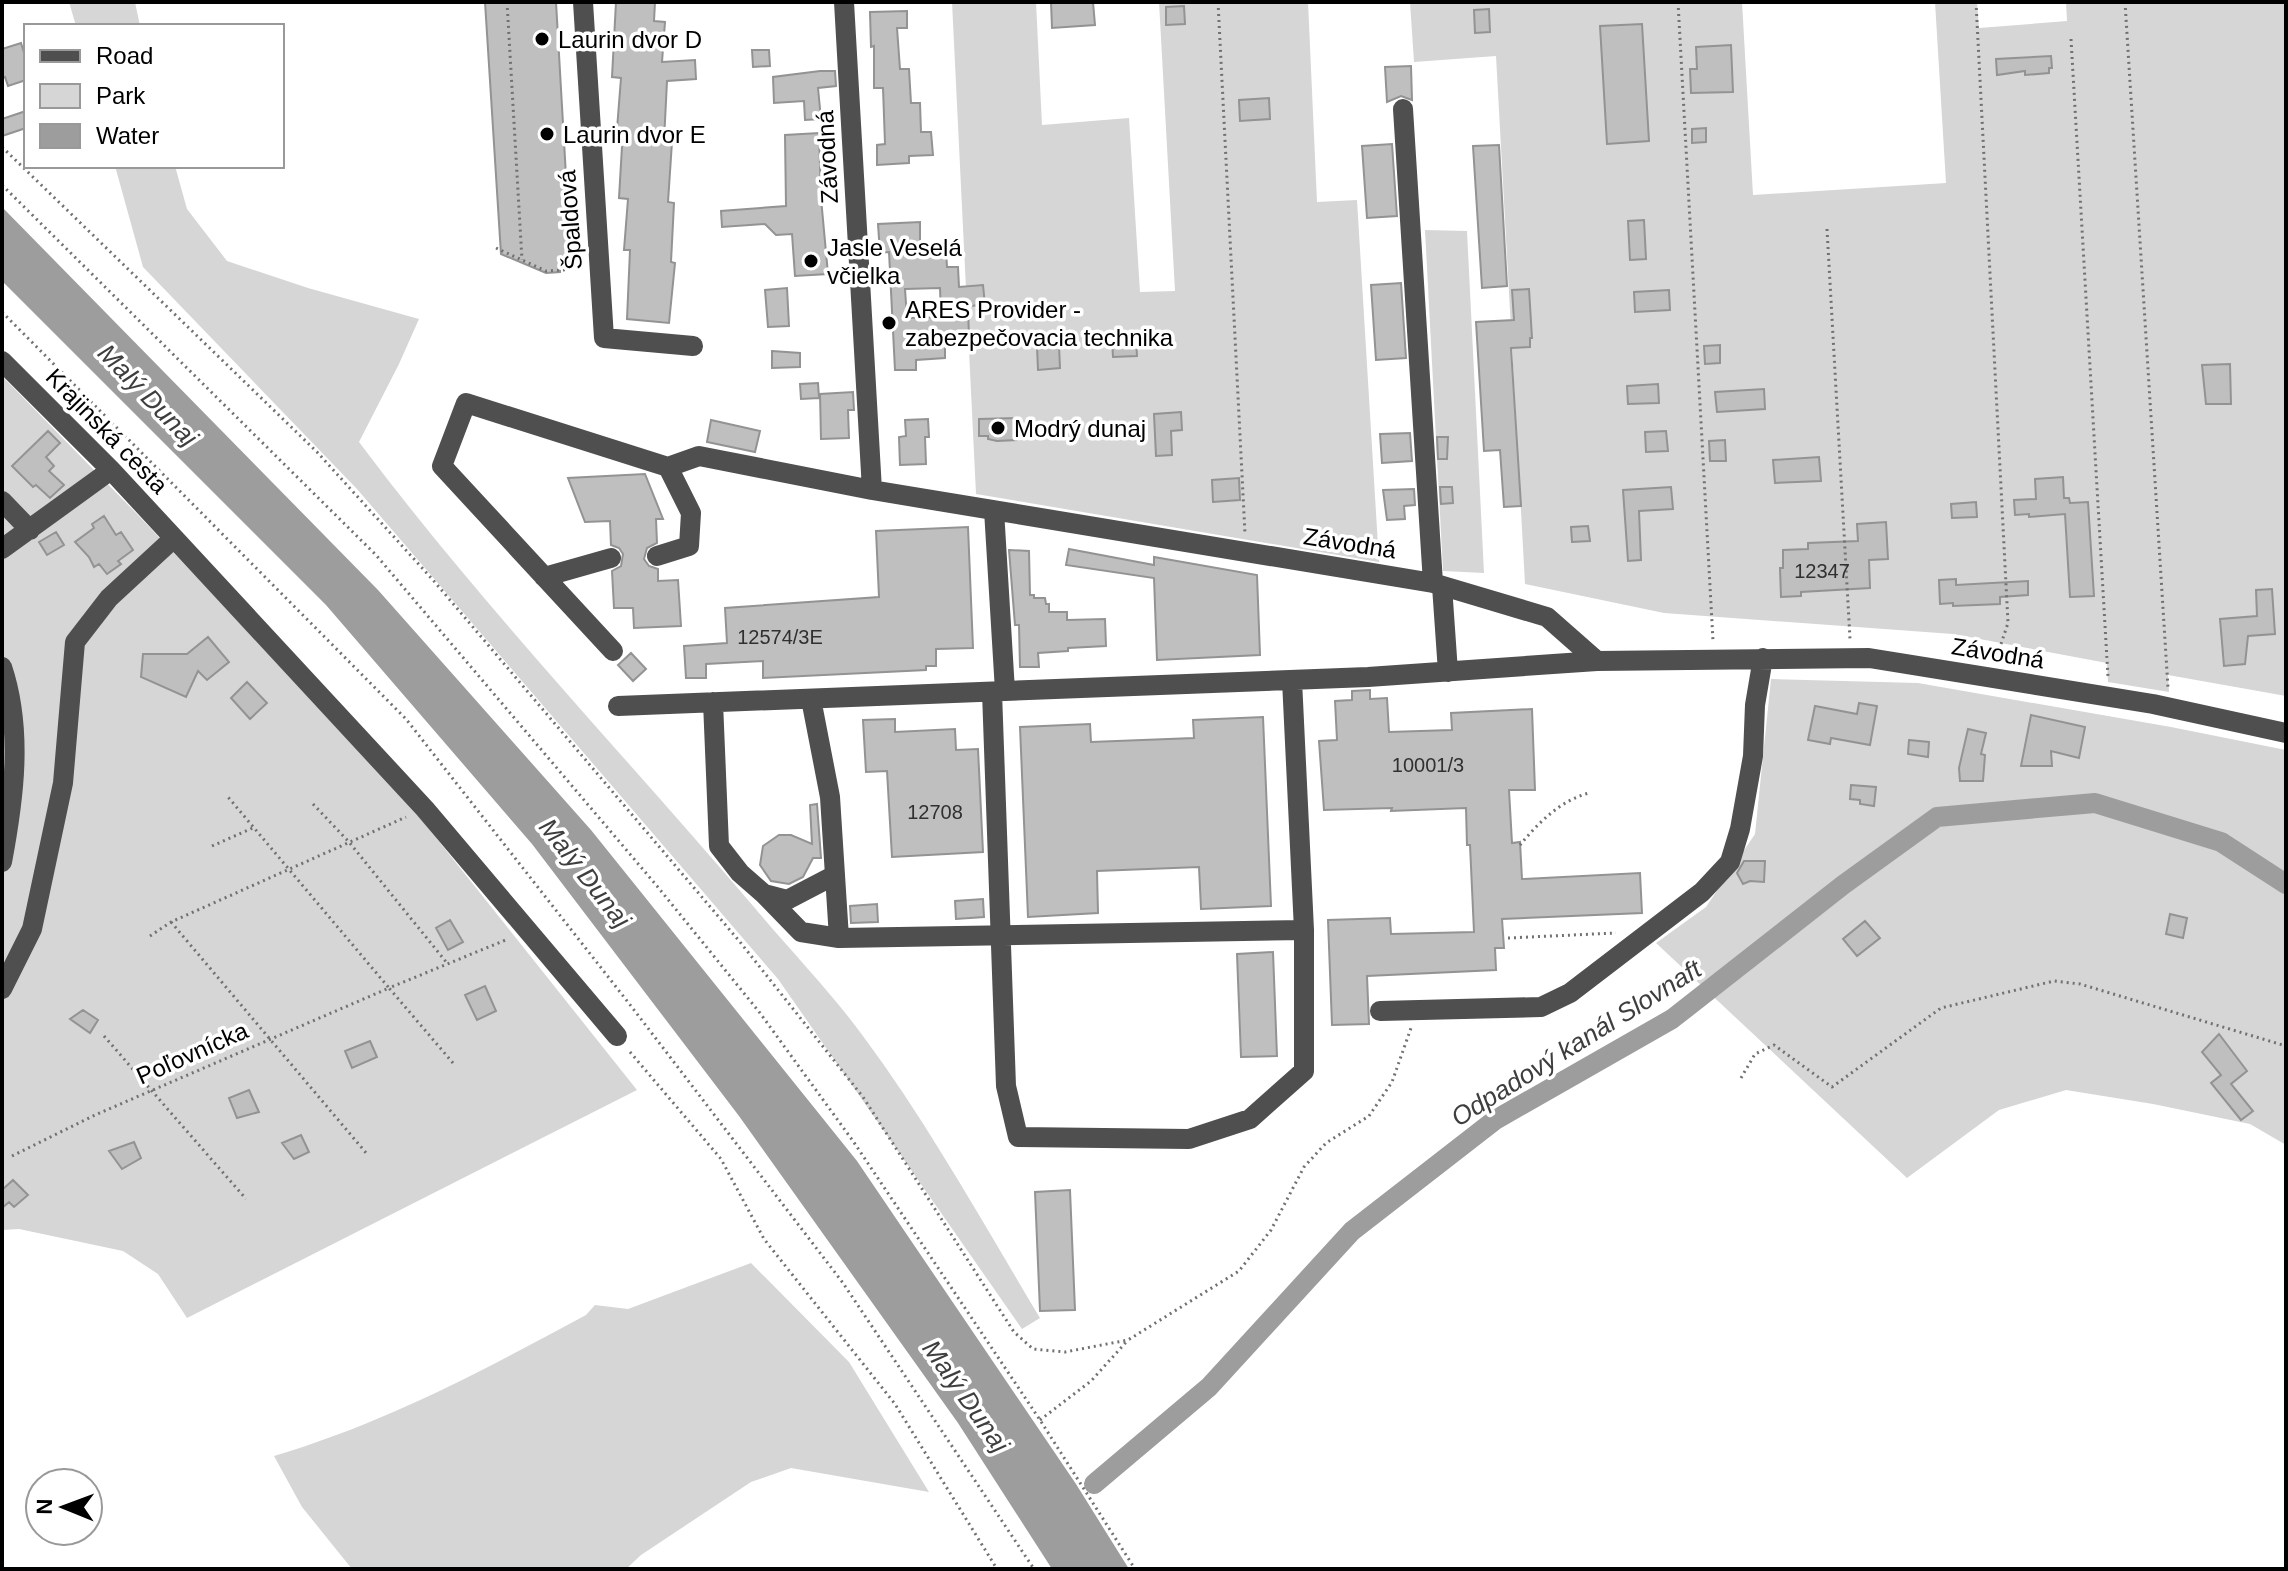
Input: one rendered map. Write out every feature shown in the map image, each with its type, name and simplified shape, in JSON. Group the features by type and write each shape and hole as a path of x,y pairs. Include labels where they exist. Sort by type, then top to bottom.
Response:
{"street":[{"name":"Špaldová","path":"583,2 604,338 693,346"},
{"name":"Závodná","path":"844,2 872,490 1438,585 1547,617 1597,661 1869,658 2109,697 2286,733"},
{"path":"1403,109 1438,585 1448,672"},
{"name":"Krajinská cesta","path":"2,361 111,470 425,809 617,1036"},
{"path":"613,651 442,466 466,403 668,467 699,456 872,490"},
{"path":"657,556 689,546 691,513 668,467"},
{"path":"2,549 111,470"},
{"path":"2,501 30,530"},
{"path":"994,510 1006,1086 1018,1137 1189,1139 1250,1119 1304,1071 1304,930 1292,680"},
{"path":"2,989 32,929 63,783 75,642 109,598 174,538"},
{"path":"544,577 611,558"},
{"path":"1380,1011 1541,1007 1570,993 1702,892 1730,862 1737,843 1753,756 1755,705 1763,658"},
{"path":"618,706 1292,680 1597,661"},
{"path":"2,667 13,716 15,752 10,817 2,862"},
{"path":"811,699 830,797 839,938"},
{"path":"713,702 719,846 740,873 801,932 839,938 1304,930"},
{"path":"764,894 787,900 833,876"}],"path":[{"path":"507,2 522,260"},
{"path":"1218,2 1246,552"},
{"path":"1678,2 1714,660"},
{"path":"1976,2 2008,623 1990,678"},
{"path":"2125,2 2170,708"},
{"path":"2071,39 2109,697"},
{"path":"2,185 376,555 657,886 760,1013 853,1141 1040,1420 1135,1569"},
{"path":"1827,229 1851,658"},
{"path":"496,248 546,271 588,269"},
{"path":"1520,845 1572,798 1589,793"},
{"path":"228,797 453,1063"},
{"path":"313,804 349,842 447,964"},
{"path":"150,936 171,922 425,809"},
{"path":"212,846 255,827"},
{"path":"171,922 367,1154"},
{"name":"Poľovnícka","path":"12,1156 95,1115 270,1038 526,932"},
{"path":"1508,938 1620,933"},
{"path":"1741,1078 1755,1054 1774,1045 1832,1087 1941,1008 2054,981 2080,984 2286,1046"},
{"path":"104,1036 246,1199"},
{"path":"617,1036 721,1159 764,1239 895,1404 997,1569"},
{"path":"1040,1420 1091,1381 1128,1340"}],"green space":[{"path":"69,2 135,2 140,24 75,24"},
{"path":"952,2 1036,2 1042,125 1129,118 1140,292 1175,291 1159,2 1308,2 1317,202 1357,200 1379,562 976,494"},
{"path":"1410,2 1742,2 1753,195 1946,183 1935,2 1977,2 1979,28 2067,21 2066,2 2286,2 2286,696 2168,675 2169,692 2108,682 2107,663 1953,634 1664,613 1525,584 1496,56 1414,62"},
{"path":"116,168 176,168 187,209 227,261 308,288 419,319 359,442 503,620 850,1019 933,1139 1040,1318 1022,1329 778,979 357,489 143,267"},
{"path":"1425,230 1467,231 1484,573 1443,571"},
{"path":"2,376 394,785 637,1090 187,1318 158,1274 123,1251 19,1229 2,1230"},
{"path":"1771,679 1918,683 2286,750 2286,1145 2250,1124 2066,1090 1999,1110 1907,1178 1656,943 1706,907 1755,834"},
{"path":"751,1263 849,1362 929,1492 791,1468 751,1482 641,1555 626,1569 352,1569 302,1507 274,1456 356,1428 434,1394 586,1315 595,1305 628,1309"}],"water":[{"name":"Malý Dunaj","path":"2,207 378,590 591,830 857,1161 1076,1484 1129,1569 1052,1569 958,1423 739,1116 532,844 326,605 2,281"}],"building":[{"path":"485,2 556,2 571,263 560,264 560,272 546,273 501,254"},
{"path":"616,2 655,2 654,21 665,22 662,62 695,60 696,79 667,81 664,141 672,142 668,202 674,203 671,262 675,263 669,323 627,319 630,250 624,250 628,199 619,198 623,129 617,129 621,78 612,77"},
{"path":"1051,2 1093,2 1095,25 1052,28"},
{"path":"1184,6 1185,24 1166,25 1166,7"},
{"path":"1489,9 1490,32 1475,33 1474,10"},
{"path":"907,11 907,28 897,28 900,69 909,69 911,103 920,103 921,132 931,132 933,155 909,156 909,163 877,165 877,145 885,144 883,88 874,88 870,12"},
{"path":"1642,24 1649,141 1607,144 1600,26"},
{"path":"21,43 24,81 8,86 5,77 2,78 2,49"},
{"path":"1731,45 1733,92 1691,93 1690,69 1697,69 1696,47"},
{"path":"752,50 769,50 770,66 753,67"},
{"path":"2051,56 2049,73 2025,75 2025,71 1997,75 1996,59"},
{"path":"1411,66 1412,100 1401,96 1387,102 1385,67"},
{"path":"835,71 836,86 818,88 821,119 805,120 804,101 774,103 773,77"},
{"path":"1269,98 1270,119 1240,121 1239,100"},
{"path":"24,112 24,129 2,136 2,119"},
{"path":"1706,128 1706,142 1692,143 1692,129"},
{"path":"819,133 828,274 795,276 792,234 776,235 765,224 722,227 721,211 786,206 785,135"},
{"path":"1392,144 1397,216 1367,218 1362,146"},
{"path":"1499,145 1507,286 1482,288 1473,146"},
{"path":"1644,220 1646,259 1630,260 1628,221"},
{"path":"920,222 920,251 946,250 947,267 958,267 959,287 983,285 985,305 968,306 969,338 945,339 945,358 916,360 916,370 895,370 889,252 880,253 878,224","holes":["940,288 941,317 907,318 905,289"]},
{"path":"1401,283 1406,358 1376,360 1371,285"},
{"path":"787,288 789,326 768,327 765,290"},
{"path":"1529,289 1530,347 1511,348 1521,506 1504,507 1500,450 1484,451 1476,322 1514,320 1512,290"},
{"path":"1669,290 1670,310 1635,312 1634,292"},
{"path":"1136,339 1137,356 1113,357 1112,340"},
{"path":"1059,345 1060,368 1038,370 1037,346"},
{"path":"1720,345 1720,363 1705,364 1704,346"},
{"path":"772,351 800,353 800,367 772,368"},
{"path":"2230,364 2231,404 2206,404 2202,365"},
{"path":"818,383 819,398 801,399 800,384"},
{"path":"1658,384 1659,403 1628,404 1627,386"},
{"path":"1764,389 1765,409 1717,412 1715,392"},
{"path":"853,392 854,410 848,410 849,438 821,439 820,394"},
{"path":"1181,412 1182,430 1171,431 1172,455 1156,456 1154,414"},
{"name":"Modrý dunaj","path":"1017,418 1017,440 997,441 988,439 988,436 979,436 979,419"},
{"path":"928,419 926,464 900,465 899,437 906,436 905,420"},
{"path":"711,420 760,431 755,452 707,442"},
{"path":"48,431 60,443 46,457 54,466 49,471 64,485 50,498 36,485 33,487 12,466"},
{"path":"1666,431 1668,451 1646,452 1645,432"},
{"path":"1410,433 1412,461 1382,463 1380,434"},
{"path":"1437,437 1448,437 1447,459 1438,459"},
{"path":"1725,440 1726,461 1710,461 1709,441"},
{"path":"1819,457 1821,481 1775,483 1773,460"},
{"path":"645,474 663,519 656,519 657,543 647,548 644,559 649,566 658,569 658,581 678,580 681,626 634,628 633,608 614,608 612,571 621,566 623,554 611,545 610,521 585,522 568,478"},
{"path":"2063,477 2064,498 2069,498 2070,503 2088,502 2094,596 2070,597 2065,514 2015,515 2014,500 2036,499 2035,479"},
{"path":"1239,478 1240,500 1213,502 1212,480"},
{"path":"1440,487 1452,487 1453,503 1441,504"},
{"path":"1671,487 1673,509 1639,511 1641,560 1628,561 1623,490"},
{"path":"1414,489 1415,505 1404,506 1405,519 1387,520 1383,490"},
{"path":"1976,502 1977,517 1952,518 1951,504"},
{"path":"104,516 116,535 121,532 133,550 107,574 99,564 94,567 75,542"},
{"path":"1886,522 1888,559 1869,560 1870,588 1801,592 1801,596 1781,597 1783,550 1808,549 1808,543 1858,541 1857,524"},
{"path":"1588,526 1590,541 1572,542 1571,527"},
{"path":"968,527 973,648 936,649 936,666 926,666 926,670 763,678 763,661 706,664 706,678 686,678 684,646 727,643 725,608 879,597 876,531"},
{"path":"56,532 64,545 47,555 39,542"},
{"path":"1069,549 1154,565 1154,557 1257,575 1260,655 1157,660 1154,578 1066,565"},
{"path":"1009,550 1029,551 1030,595 1045,598 1049,612 1067,612 1067,620 1105,619 1106,646 1038,653 1039,667 1020,667 1019,625 1015,625"},
{"path":"1956,579 1956,585 2028,581 2028,595 2000,597 2000,604 1940,604 1939,580"},
{"path":"2272,589 2275,634 2248,636 2245,664 2224,666 2220,619 2257,616 2256,590"},
{"path":"208,637 229,662 207,680 198,671 186,697 141,677 143,654 187,654"},
{"path":"631,653 646,669 633,681 618,665"},
{"path":"247,682 267,703 250,719 231,698"},
{"path":"1370,690 1370,699 1387,698 1389,732 1452,730 1451,713 1532,709 1535,790 1509,790 1512,843 1520,842 1522,879 1640,873 1642,913 1502,919 1504,948 1495,948 1496,970 1367,976 1369,1024 1332,1025 1328,920 1390,918 1391,934 1474,932 1466,808 1324,810 1319,741 1337,740 1335,701 1352,700 1352,691"},
{"path":"1859,703 1877,706 1870,745 1831,738 1830,744 1808,740 1815,706 1857,714"},
{"path":"2031,715 2085,727 2079,758 2051,751 2052,766 2021,766"},
{"path":"1263,717 1271,906 1201,909 1199,867 1097,871 1098,913 1028,917 1020,727 1090,724 1091,742 1194,738 1193,720"},
{"path":"895,719 895,732 955,729 956,750 978,749 983,852 892,857 887,771 866,772 863,720"},
{"path":"1968,729 1986,733 1981,754 1985,755 1983,781 1960,781 1959,768"},
{"path":"1909,740 1929,742 1928,757 1908,754"},
{"path":"1851,785 1876,787 1874,806 1850,799"},
{"path":"817,804 821,858 813,858 803,877 789,884 771,881 760,865 763,846 779,835 791,835 812,844 810,805"},
{"path":"1744,861 1765,861 1764,882 1743,884 1737,873"},
{"path":"983,899 984,917 956,919 955,901"},
{"path":"877,904 878,922 851,923 850,906"},
{"path":"2170,914 2187,918 2183,938 2166,934"},
{"path":"450,920 463,942 448,950 436,928"},
{"path":"1865,921 1880,938 1857,956 1843,939"},
{"path":"1273,952 1277,1056 1241,1057 1237,954"},
{"path":"485,986 496,1011 477,1020 465,995"},
{"path":"83,1010 98,1020 90,1033 70,1019"},
{"path":"2219,1034 2247,1071 2231,1084 2253,1111 2241,1120 2211,1083 2221,1075 2202,1052"},
{"path":"370,1041 377,1057 352,1068 345,1051"},
{"path":"249,1090 259,1112 237,1118 229,1098"},
{"path":"301,1135 309,1152 294,1159 282,1143"},
{"path":"134,1142 141,1158 122,1169 109,1151"},
{"path":"13,1180 28,1195 14,1207 9,1202 2,1208 2,1190"},
{"path":"1070,1190 1075,1310 1040,1311 1035,1192"}],"waterway":[{"name":"Odpadový kanál Slovnaft","path":"1094,1484 1209,1387 1352,1231 1495,1120 1672,1019 1843,885 1937,817 2095,803 2221,842 2286,884"}],"place":[{"name":"Laurin dvor D","path":"542,39"},
{"name":"Laurin dvor E","path":"547,134"},
{"name":"Jasle Veselá včielka","path":"811,261"},
{"name":"ARES Provider - zabezpečovacia technika","path":"889,323"},
{"name":"Modrý dunaj","path":"998,428"}]}
